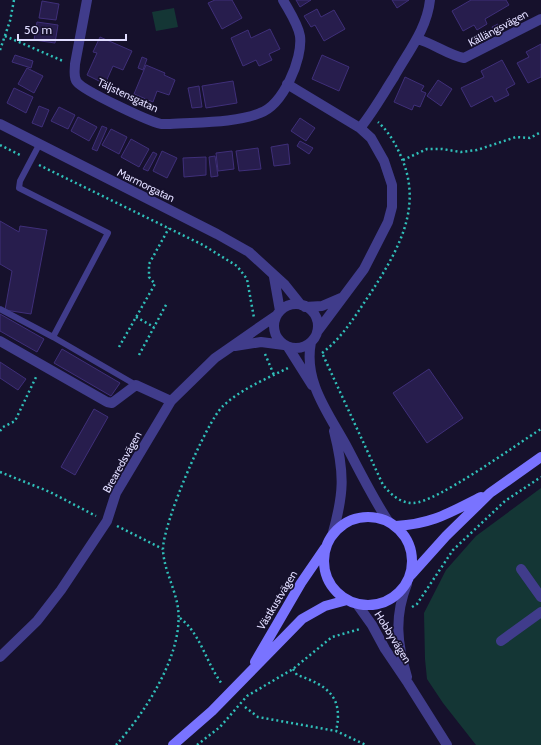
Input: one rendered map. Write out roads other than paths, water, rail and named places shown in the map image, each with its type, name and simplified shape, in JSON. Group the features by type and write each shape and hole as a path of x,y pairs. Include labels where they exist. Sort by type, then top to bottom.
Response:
{"street":[{"name":"Täljstensgatan","path":"87,0 75,64 74,74 77,81 83,88 160,124 236,118 258,114 272,106 287,84 297,63 300,44 297,26 283,0"},
{"path":"360,128 371,115 416,39 429,12 430,0"},
{"name":"Källängsvägen","path":"416,39 439,47 456,57 464,58 541,19"},
{"path":"287,84 360,128 371,138 384,161 392,185 392,206 388,222 364,269 311,342 309,359 316,390"},
{"name":"Marmorgatan","path":"0,124 217,234 249,252 274,277 285,285 303,306"},
{"path":"274,277 278,313 274,329 278,338 286,346 316,390 374,500 392,524 405,536 411,549 413,563 408,580"},
{"path":"278,313 290,305 322,306 345,296"},
{"path":"303,306 312,311 316,317 318,325 317,332"},
{"name":"Brearedsvägen","path":"0,657 36,621 61,590 107,521 116,493 171,401 215,358 278,313"},
{"path":"0,341 107,402 112,403 136,385 171,401"},
{"name":"Brearedsvägen","path":"233,346 261,342 286,346"},
{"path":"286,346 301,348 311,342"},
{"path":"332,421 340,455 343,488 332,536 327,546 324,560 326,573 331,586 346,600 357,604 373,605 389,601 402,590 408,580 436,547 490,493"},
{"path":"332,536 347,522 361,517 375,517 392,524 419,524 433,521 490,493 541,457"},
{"name":"Västkustvägen","path":"252,669 268,638 301,583 327,546"},
{"path":"521,569 541,597"},
{"name":"Hobbyvägen","path":"408,580 401,598 397,616 400,651 408,683"},
{"name":"Västkustvägen","path":"173,745 212,711 302,619 325,606 346,600"},
{"name":"Hobbyvägen","path":"357,604 366,614 385,649 447,745"},
{"path":"501,641 541,612"}],"lane":[{"path":"39,145 18,185 19,188 108,233 53,337"},
{"path":"0,309 53,337 136,385"}]}
